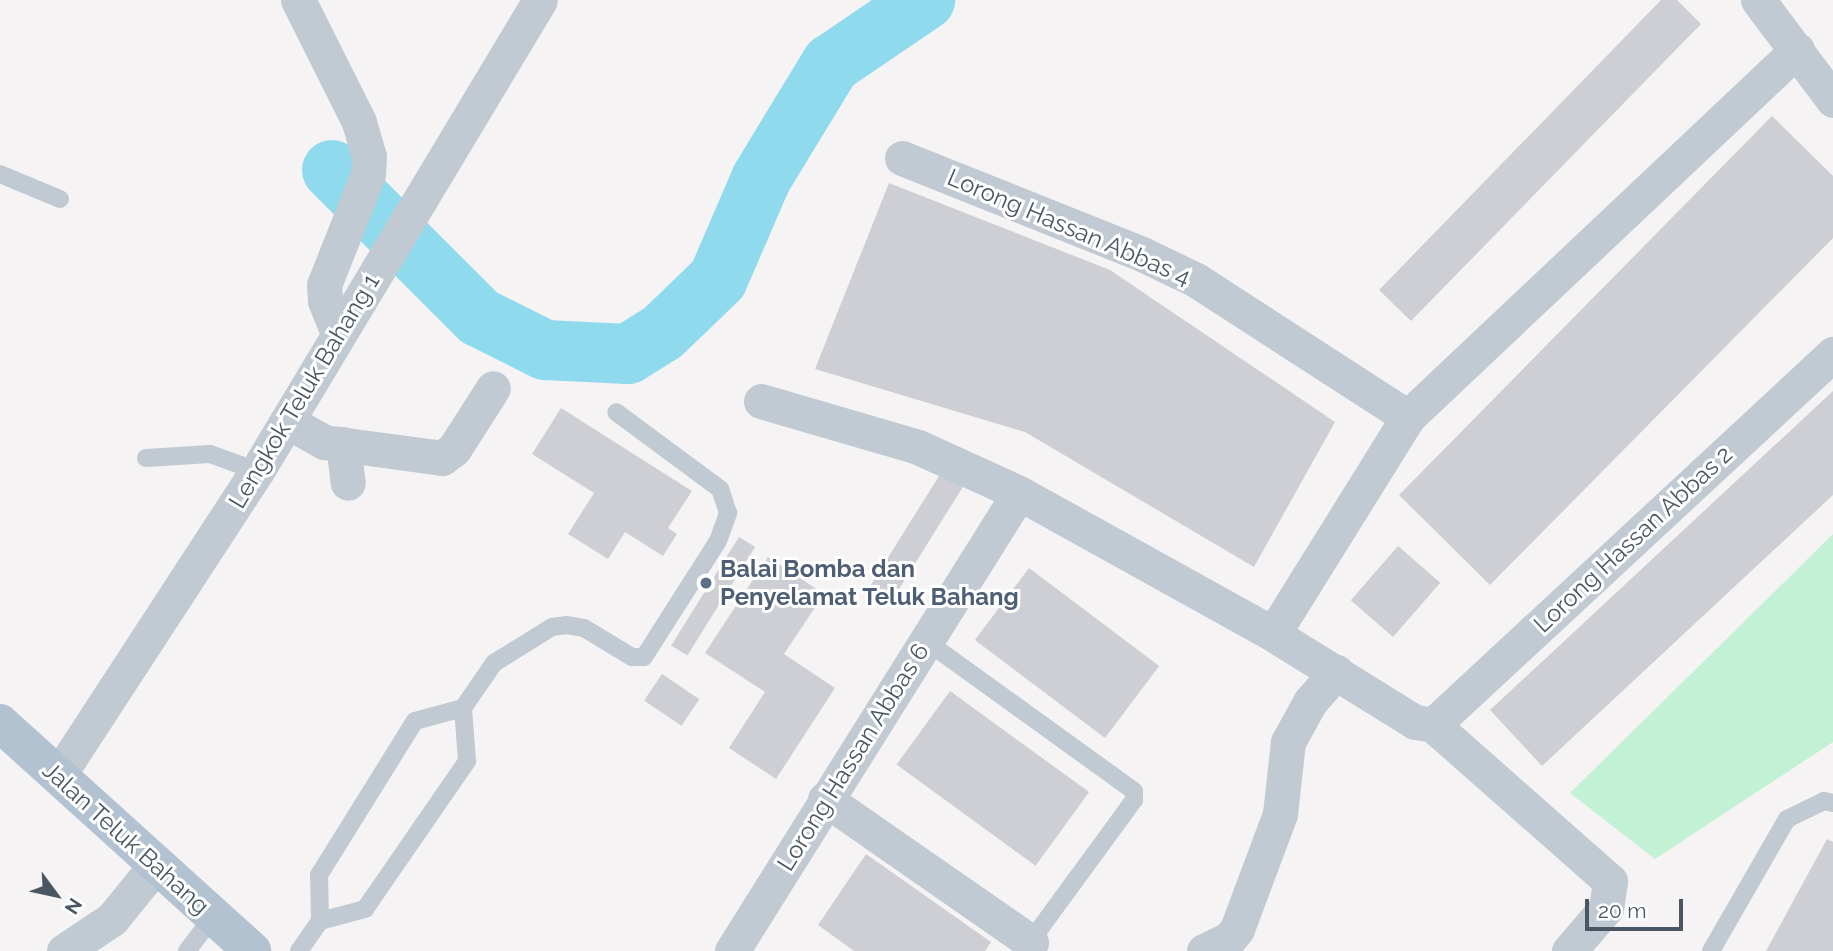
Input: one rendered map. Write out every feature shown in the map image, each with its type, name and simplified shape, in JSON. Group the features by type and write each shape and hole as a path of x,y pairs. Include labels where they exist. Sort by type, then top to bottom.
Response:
{"main road":[{"name":"Jalan Teluk Bahang","path":"0,723 155,866 253,951"}],"street":[{"path":"298,0 359,122 369,156 368,174 324,285 325,301 338,334"},
{"name":"Lengkok Teluk Bahang 1","path":"58,776 257,471 540,0"},
{"path":"1758,0 1833,100"},
{"path":"1273,634 1408,416 1797,50"},
{"name":"Lorong Hassan Abbas 4","path":"902,158 1142,254 1196,280 1408,416"},
{"name":"Lorong Hassan Abbas 2","path":"1433,725 1833,354"},
{"path":"287,421 318,440 445,457 493,388"},
{"path":"761,401 918,447 1019,493 1273,634 1415,722 1433,725 1610,881 1606,908 1569,951"},
{"path":"343,444 348,483"},
{"name":"Lorong Hassan Abbas 6","path":"732,951 1019,493"},
{"path":"1204,951 1229,939 1242,918 1280,814 1288,742 1310,702 1336,672"},
{"path":"825,799 1027,946"},
{"path":"64,951 112,919 155,866"}],"lane":[{"path":"0,174 61,200"},
{"path":"320,920 365,909 467,761 463,708 494,663 551,627 584,628 632,657 644,657 726,527 729,513 720,489 616,412"},
{"path":"146,458 210,454 257,471"},
{"path":"926,641 1134,791 1134,800 1027,946"},
{"path":"299,951 320,920 319,875 415,720 463,708"},
{"path":"1711,951 1787,819 1824,801 1833,803"},
{"path":"187,951 212,917"}],"green space":[{"path":"1833,534 1833,742 1655,859 1570,793"}],"building":[{"path":"1661,0 1677,0 1701,24 1411,321 1379,290"},
{"path":"1772,116 1833,176 1833,238 1490,585 1399,495"},
{"path":"889,183 1110,270 1335,422 1254,567 1025,432 815,369"},
{"path":"1833,391 1833,495 1542,766 1490,710"},
{"path":"561,408 692,491 668,528 677,534 663,556 625,532 608,559 568,534 594,493 532,454"},
{"path":"944,468 966,482 891,602 869,588"},
{"path":"739,537 755,547 687,656 671,646"},
{"path":"1398,546 1440,583 1393,637 1351,600"},
{"path":"768,557 824,594 784,654 835,688 776,779 729,748 765,692 705,653"},
{"path":"1029,568 1159,666 1105,738 975,640"},
{"path":"662,674 699,699 681,726 644,701"},
{"path":"950,691 1089,792 1036,866 897,765"},
{"path":"1827,839 1833,842 1833,951 1766,951"},
{"path":"866,854 991,942 985,951 854,951 818,925"}],"waterway":[{"path":"332,170 479,317 545,350 628,354 662,333 718,279 761,179 831,64 925,0"}],"place":[{"name":"Balai Bomba dan Penyelamat Teluk Bahang","path":"706,583"}]}
